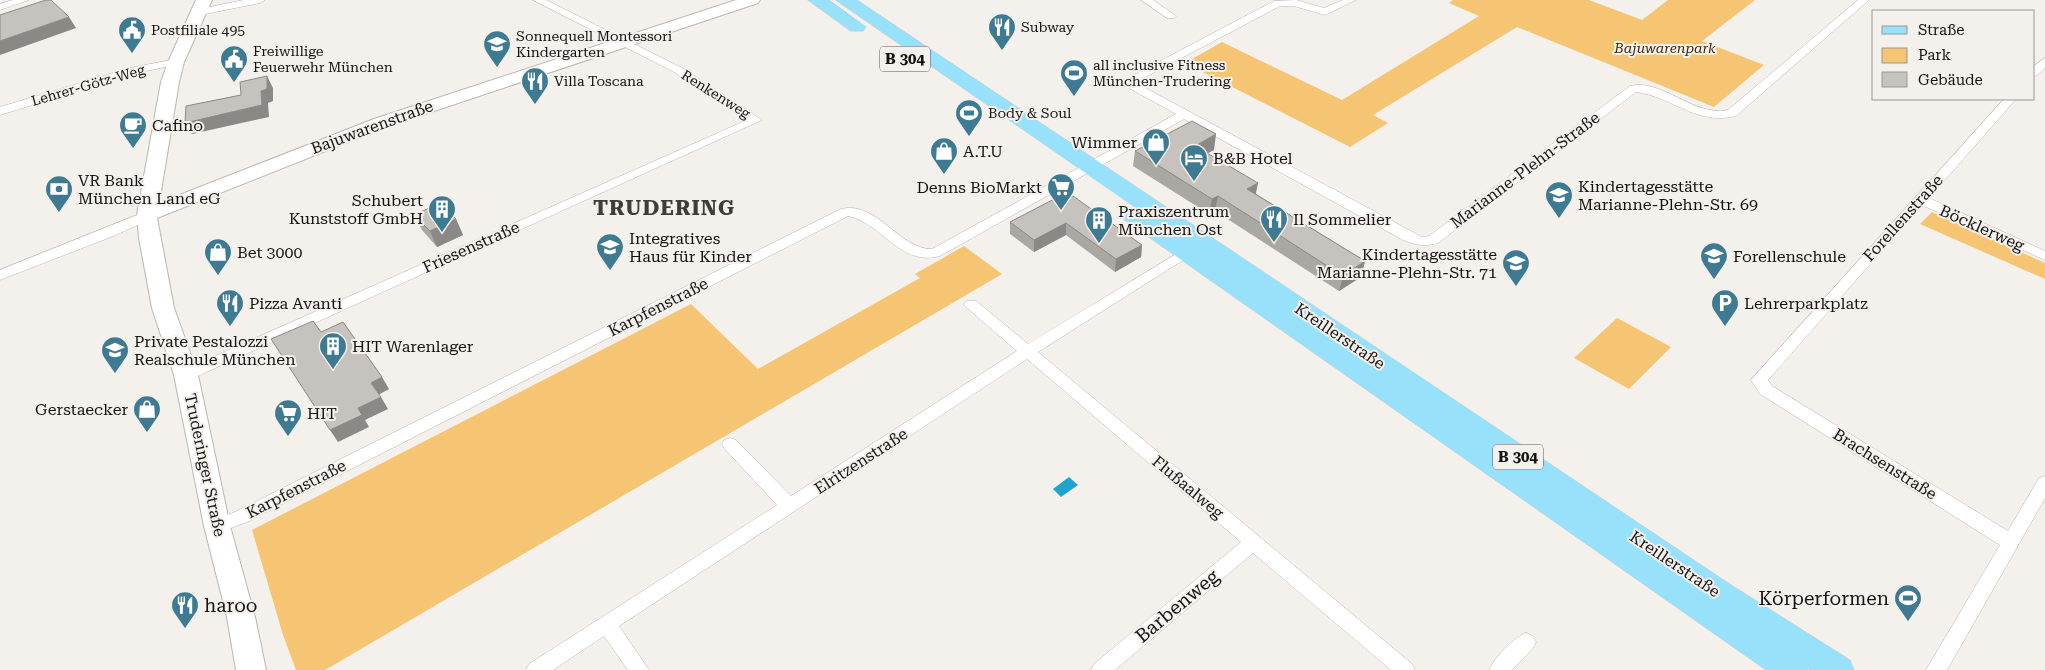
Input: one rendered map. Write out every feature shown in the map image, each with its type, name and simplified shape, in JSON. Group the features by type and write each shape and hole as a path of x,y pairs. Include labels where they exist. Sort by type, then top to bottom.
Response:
{"main road":[{"name":"Kreillerstraße","path":"818,0 1083,171 1717,592 1838,670"},
{"name":"Kreillerstraße","path":"845,0 1083,171 1186,252 1792,670"}],"street":[{"path":"0,7 24,0"},
{"path":"202,6 260,0"},
{"name":"Renkenweg","path":"538,0 704,85 756,120"},
{"name":"Bajuwarenstraße","path":"0,275 380,123 752,0"},
{"path":"1146,0 1171,16"},
{"path":"1183,115 1133,86 1131,82 1278,3 1294,3 1325,12 1351,0"},
{"name":"Marianne-Plehn-Straße","path":"1183,115 1408,237 1428,242 1634,88 1650,90 1706,114 1721,117 1732,113 1864,0"},
{"name":"Truderinger Straße","path":"202,6 176,62 170,82 147,215 155,278 186,375 217,526 241,617 252,670"},
{"path":"2035,72 2045,61"},
{"name":"Lehrer-Götz-Weg","path":"0,111 134,70 176,62"},
{"name":"Forellenstraße","path":"1761,384 1759,380 1781,354 2009,100"},
{"path":"1083,171 1183,115"},
{"name":"Friesenstraße","path":"186,375 756,120"},
{"name":"Karpfenstraße","path":"217,526 241,517 846,212 858,212 915,254 925,255 935,253 1083,171"},
{"name":"Böcklerweg","path":"1919,199 2045,256"},
{"name":"Elritzenstraße","path":"536,670 1027,352 1186,252"},
{"name":"Flußaalweg","path":"971,304 1405,670"},
{"name":"Brachsenstraße","path":"1761,384 2010,542"},
{"path":"730,444 790,507"},
{"path":"1936,670 2045,483"},
{"name":"Barbenweg","path":"1101,670 1253,542"},
{"path":"607,625 639,670"},
{"path":"1499,670 1526,642"}],"green space":[{"name":"Bajuwarenpark","path":"1453,0 1589,0 1642,20 1668,0 1755,0 1702,41 1764,65 1714,107 1517,27 1373,115 1388,123 1350,147 1185,63 1222,42 1342,100 1479,16 1449,3"},
{"path":"1932,212 2045,263 2045,279 1920,224"},
{"path":"964,246 1002,274 325,670 296,670 283,635 252,530 691,304 758,369 920,278 915,274"},
{"path":"1617,318 1671,347 1629,389 1574,358"}],"water":[{"path":"1069,477 1078,485 1061,497 1053,489"}],"building":[{"path":"51,0 69,17 0,41 0,15"},
{"path":"267,76 267,89 261,91 262,105 185,123 186,106 241,95 240,82"},
{"path":"1192,121 1216,134 1195,146 1258,183 1247,189 1365,261 1343,276 1218,196 1212,199 1135,151"},
{"path":"1060,196 1073,196 1142,245 1116,259 1066,223 1034,240 1010,222"},
{"path":"440,203 456,219 430,231 414,215"},
{"name":"HIT Warenlager","path":"313,321 321,332 343,322 382,377 371,383 381,397 358,408 362,415 330,430 271,339"}],"place":[{"name":"Subway","path":"1002,51"},
{"name":"Postfiliale 495","path":"132,54"},
{"name":"Sonnequell Montessori Kindergarten","path":"497,68"},
{"name":"Freiwillige Feuerwehr München","path":"234,83"},
{"name":"all inclusive Fitness München-Trudering","path":"1074,97"},
{"name":"Villa Toscana","path":"535,105"},
{"name":"Body & Soul","path":"969,137"},
{"name":"Cafino","path":"133,149"},
{"name":"Wimmer","path":"1156,166"},
{"name":"A.T.U","path":"944,175"},
{"name":"B&B Hotel","path":"1194,182"},
{"name":"Denns BioMarkt","path":"1061,211"},
{"name":"VR Bank München Land eG","path":"59,213"},
{"name":"Kindertagesstätte Marianne-Plehn-Str. 69","path":"1559,219"},
{"name":"Schubert Kunststoff GmbH","path":"442,233"},
{"name":"Il Sommelier","path":"1274,243"},
{"name":"Praxiszentrum München Ost","path":"1099,244"},
{"name":"Integratives Haus für Kinder","path":"610,271"},
{"name":"Bet 3000","path":"218,276"},
{"name":"Forellenschule","path":"1714,280"},
{"name":"Kindertagesstätte Marianne-Plehn-Str. 71","path":"1516,287"},
{"name":"Pizza Avanti","path":"230,327"},
{"name":"Lehrerparkplatz","path":"1725,327"},
{"name":"HIT Warenlager","path":"333,370"},
{"name":"Private Pestalozzi Realschule München","path":"115,374"},
{"name":"Gerstaecker","path":"147,433"},
{"name":"HIT","path":"288,437"},
{"name":"Körperformen","path":"1908,622"},
{"name":"haroo","path":"185,629"}],"district":[{"name":"TRUDERING","path":"664,208"}]}
